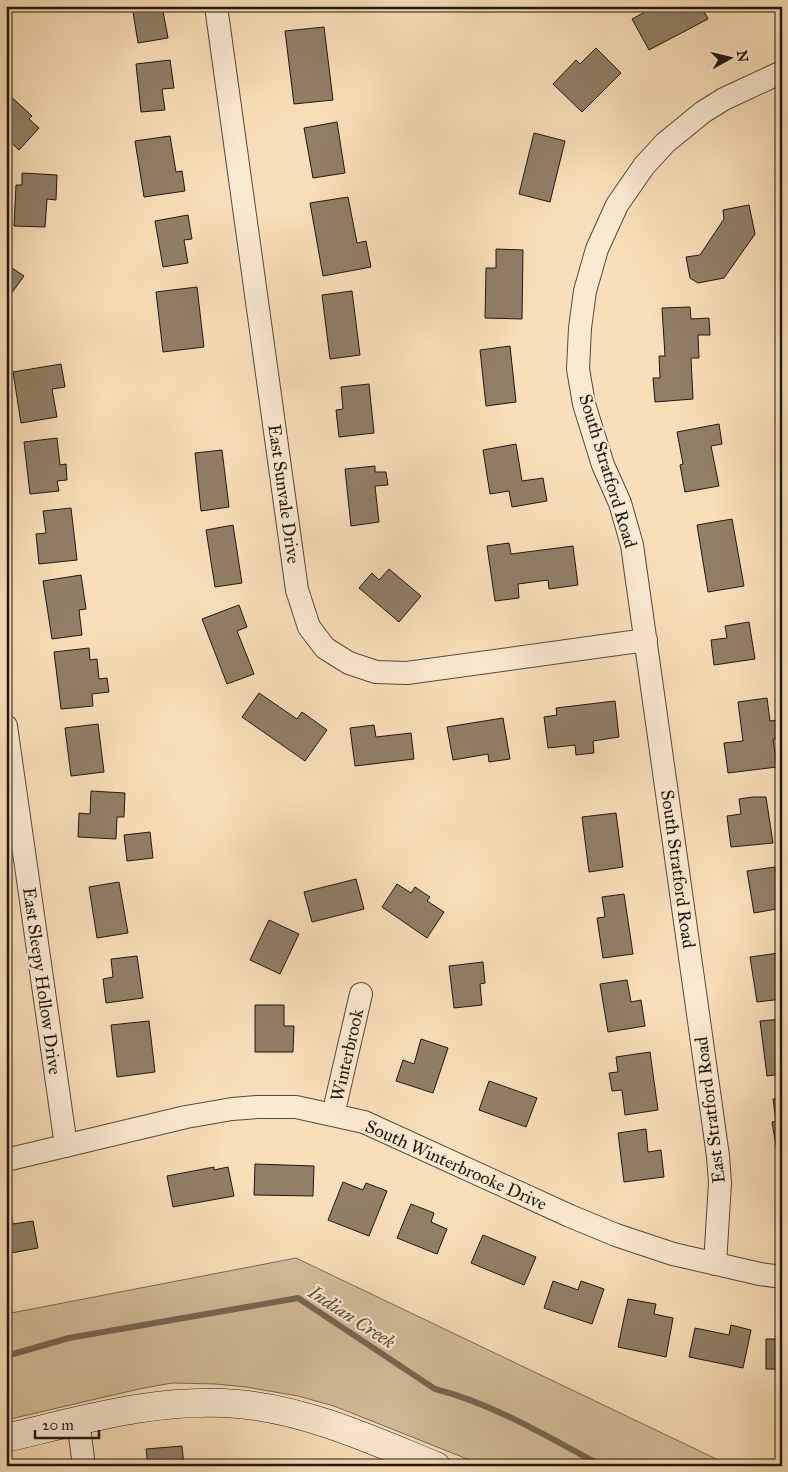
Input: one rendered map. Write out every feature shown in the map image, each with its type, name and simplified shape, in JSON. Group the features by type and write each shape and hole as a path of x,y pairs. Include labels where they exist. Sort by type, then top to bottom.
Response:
{"street":[{"name":"East Sunvale Drive","path":"216,6 297,590 309,627 325,648 348,663 376,672 407,673 646,640"},
{"name":"South Stratford Road","path":"694,986 632,545 620,503 603,465 584,404 578,369 580,328 585,291 597,249 617,205 644,166 664,143 703,112 724,98 782,72"},
{"name":"East Sleepy Hollow Drive","path":"7,738 66,1146"},
{"name":"East Stratford Road","path":"694,986 719,1174 715,1264"},
{"name":"Winterbrook","path":"333,1115 361,994"},
{"name":"South Winterbrooke Drive","path":"6,1160 186,1117 232,1109 296,1107 364,1122 616,1235 673,1254 782,1277"},
{"path":"6,1438 118,1411 176,1403 238,1404 278,1410 326,1424 436,1466"},
{"path":"78,1421 84,1466"}],"shaded area":[{"path":"296,1258 731,1466 485,1466 334,1406 298,1396 215,1384 172,1383 6,1420 6,1314"}],"building":[{"path":"132,6 162,6 168,38 138,43"},
{"path":"280,6 311,6 281,11"},
{"path":"656,6 701,6 708,19 649,50 632,19"},
{"path":"324,27 333,100 294,104 285,31"},
{"path":"596,48 621,73 582,112 553,84 576,60 580,64"},
{"path":"170,60 174,88 162,89 165,110 141,112 136,64"},
{"path":"6,92 32,116 29,119 39,128 19,150 6,138"},
{"path":"337,122 345,173 313,178 304,128"},
{"path":"534,133 565,141 550,202 519,194"},
{"path":"170,136 176,172 182,171 185,191 144,197 135,141"},
{"path":"22,173 57,175 56,200 47,199 45,227 14,226 16,185 22,185"},
{"path":"348,197 357,243 366,241 371,267 323,276 310,203"},
{"path":"749,205 755,234 724,278 698,283 690,278 686,257 700,255 724,219 723,210"},
{"path":"188,215 192,239 184,240 188,263 163,267 155,221"},
{"path":"496,249 523,250 522,319 485,318 486,268 496,268"},
{"path":"6,264 24,276 6,301"},
{"path":"197,287 204,347 163,352 156,292"},
{"path":"352,291 360,355 330,359 322,295"},
{"path":"690,307 691,319 709,318 710,335 698,335 699,358 691,358 693,399 655,402 653,378 660,378 659,356 665,356 662,308"},
{"path":"510,346 516,402 486,406 480,350"},
{"path":"61,364 65,387 52,389 57,417 21,423 13,372"},
{"path":"369,384 374,433 339,437 336,410 343,409 341,387"},
{"path":"719,424 722,444 711,446 719,486 685,492 680,465 683,464 677,432"},
{"path":"57,438 60,465 66,464 67,480 57,481 59,491 30,494 24,442"},
{"path":"516,444 522,481 543,478 547,501 512,507 509,491 490,494 483,450"},
{"path":"222,450 229,507 201,511 195,453"},
{"path":"375,466 375,472 386,472 388,485 375,486 379,522 351,526 345,469"},
{"path":"71,508 77,560 39,564 36,534 46,533 43,511"},
{"path":"732,519 744,586 708,592 697,525"},
{"path":"233,525 242,583 215,587 206,530"},
{"path":"509,543 511,554 573,546 578,585 549,589 548,580 518,584 519,598 495,601 487,546"},
{"path":"389,569 421,596 399,622 359,588 372,573 379,580"},
{"path":"81,575 86,609 79,610 82,635 52,639 43,581"},
{"path":"239,605 247,627 237,631 254,674 227,684 202,619"},
{"path":"749,622 755,659 714,665 711,640 727,638 725,626"},
{"path":"89,648 90,660 97,659 99,679 107,678 109,692 92,694 93,706 61,709 54,652"},
{"path":"259,693 297,719 302,712 327,730 305,761 242,717"},
{"path":"767,698 770,721 780,720 782,738 773,739 777,767 728,773 724,743 743,741 738,702"},
{"path":"615,701 619,737 593,741 594,753 576,755 575,745 548,748 544,717 557,715 556,708"},
{"path":"503,718 510,759 489,762 488,754 453,760 447,727"},
{"path":"98,724 104,772 71,776 65,728"},
{"path":"374,725 376,737 411,733 414,759 355,766 350,728"},
{"path":"91,791 125,793 124,817 117,817 116,839 78,837 79,813 90,814"},
{"path":"766,797 773,843 731,847 727,816 741,814 739,799"},
{"path":"616,813 623,867 589,872 582,817"},
{"path":"150,832 153,858 127,861 124,835"},
{"path":"775,867 782,908 754,913 747,871"},
{"path":"356,879 364,909 312,922 304,892"},
{"path":"119,882 128,933 97,938 89,887"},
{"path":"397,884 411,893 415,887 430,897 427,901 444,912 427,938 382,907"},
{"path":"624,894 633,954 603,958 597,918 605,917 602,897"},
{"path":"269,920 299,934 280,974 250,960"},
{"path":"779,953 782,973 782,999 757,1002 750,957"},
{"path":"137,956 143,998 106,1003 103,979 113,977 111,959"},
{"path":"483,962 485,983 480,984 482,1005 454,1008 449,966"},
{"path":"627,980 631,1002 641,1000 645,1026 608,1032 600,984"},
{"path":"255,1005 284,1005 284,1026 294,1026 293,1052 255,1052"},
{"path":"782,1019 782,1074 767,1076 760,1021"},
{"path":"149,1021 155,1072 117,1077 111,1025"},
{"path":"421,1039 448,1048 433,1093 396,1081 403,1060 414,1064"},
{"path":"650,1052 658,1110 625,1115 622,1090 612,1091 609,1073 618,1072 616,1057"},
{"path":"489,1081 537,1098 526,1127 479,1110"},
{"path":"782,1098 782,1151 777,1152 772,1122 776,1121 773,1099"},
{"path":"646,1129 648,1152 661,1150 664,1177 624,1182 618,1133"},
{"path":"255,1164 314,1166 313,1196 254,1195"},
{"path":"214,1167 214,1170 228,1167 234,1196 173,1207 167,1176"},
{"path":"343,1182 363,1190 366,1183 387,1191 369,1236 328,1220"},
{"path":"778,1203 782,1203 782,1232 777,1232"},
{"path":"411,1204 434,1213 431,1222 447,1229 437,1254 397,1238"},
{"path":"12,1216 13,1224 33,1221 38,1248 6,1254 6,1217"},
{"path":"483,1235 536,1257 524,1285 471,1263"},
{"path":"553,1281 578,1290 581,1281 604,1289 592,1324 544,1308"},
{"path":"628,1299 656,1304 654,1314 673,1318 666,1357 618,1347"},
{"path":"731,1325 751,1330 743,1368 689,1357 695,1328 729,1335"},
{"path":"766,1339 782,1339 782,1369 766,1369"},
{"path":"182,1446 184,1466 148,1466 146,1449"}],"waterway":[{"name":"Indian Creek","path":"6,1356 69,1338 298,1298 435,1389 457,1395 500,1412 602,1466"}]}
